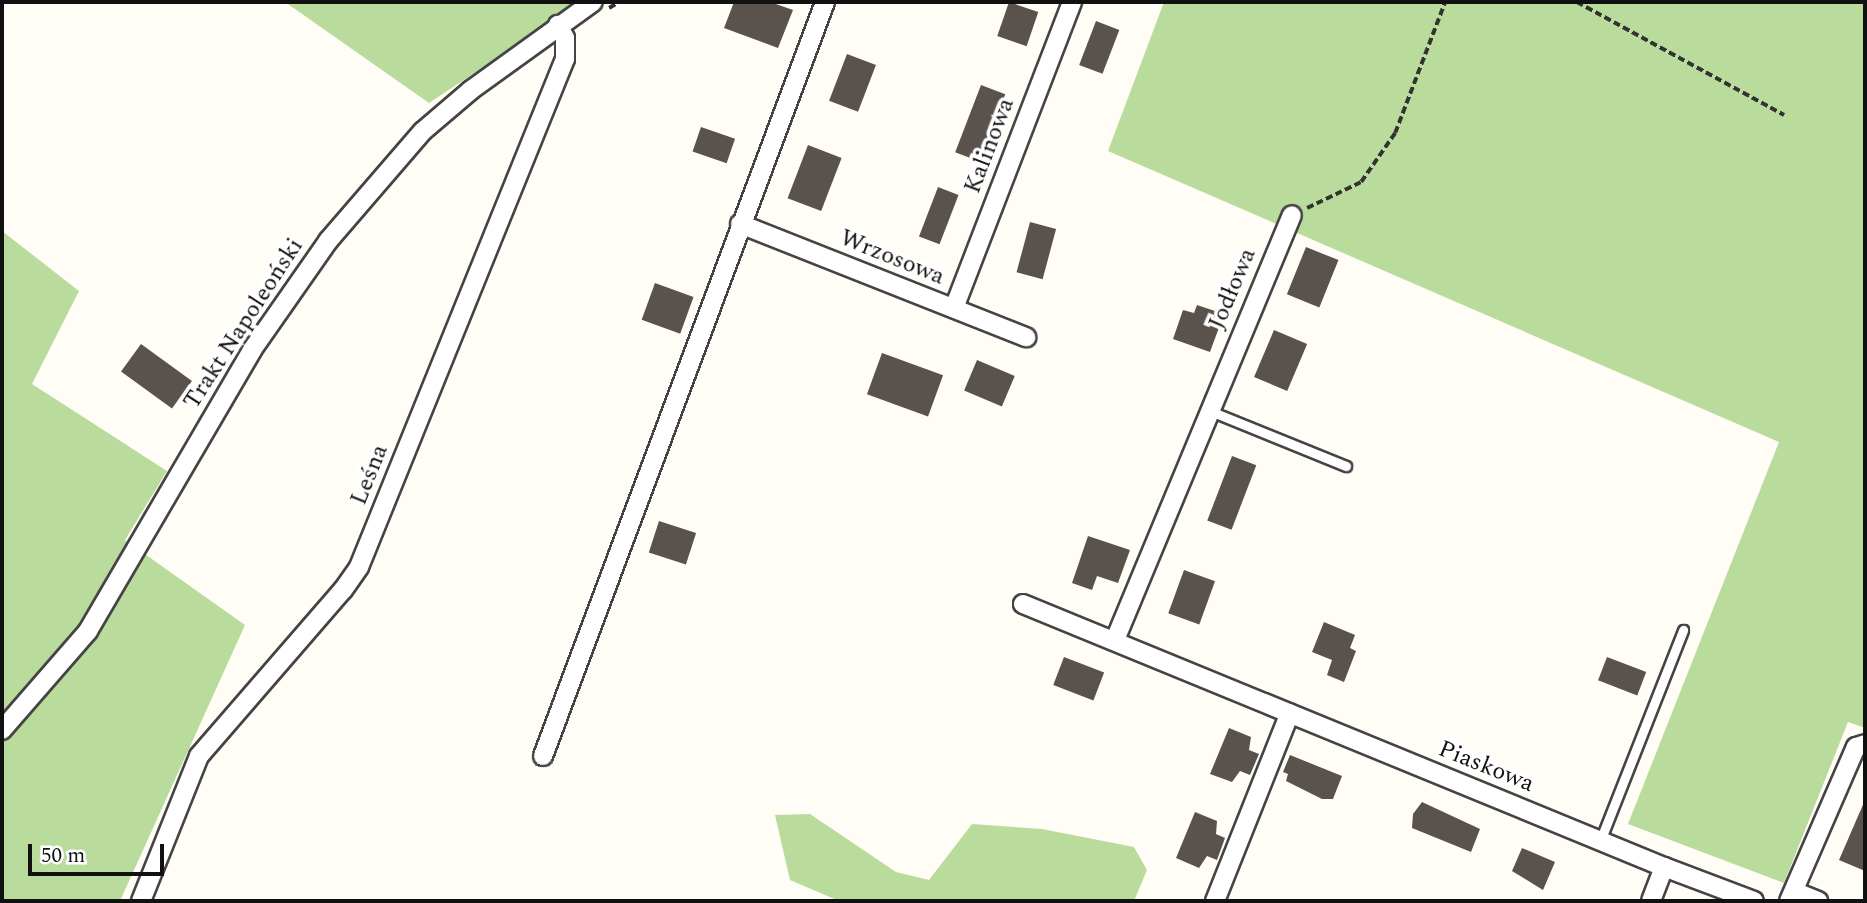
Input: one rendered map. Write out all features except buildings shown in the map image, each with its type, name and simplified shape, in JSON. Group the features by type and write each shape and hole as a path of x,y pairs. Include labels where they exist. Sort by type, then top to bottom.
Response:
{"street":[{"path":"543,756 825,2"},
{"name":"Kalinowa","path":"954,308 1072,2"},
{"name":"Trakt Napoleoński","path":"2,730 88,631 252,350 328,241 423,131 558,25 595,9"},
{"name":"Leśna","path":"141,901 199,756 359,567 565,59 565,38 558,25"},
{"name":"Jodłowa","path":"1115,639 1208,410 1292,215"},
{"name":"Wrzosowa","path":"740,224 1026,337"},
{"name":"Piaskowa","path":"1023,604 1115,639 1600,841 1754,901"},
{"path":"1214,901 1290,713"},
{"path":"1818,901 1792,897 1856,747 1865,744"},
{"path":"1651,901 1664,867"}],"lane":[{"path":"1208,410 1346,466"},
{"path":"1600,841 1683,630"}],"path":[{"path":"595,9 619,2"},
{"path":"1292,215 1361,182 1395,133 1445,2"},
{"path":"1577,2 1784,115"}],"green space":[{"path":"285,2 581,2 429,103"},
{"path":"1164,2 1865,2 1865,728 1848,722 1784,883 1628,824 1779,442 1108,151"},
{"path":"2,231 79,291 32,384 167,471 125,540 245,625 120,901 2,901"},
{"path":"810,814 896,872 929,880 972,824 1042,829 1134,847 1147,870 1134,901 839,901 790,880 775,815"}]}
